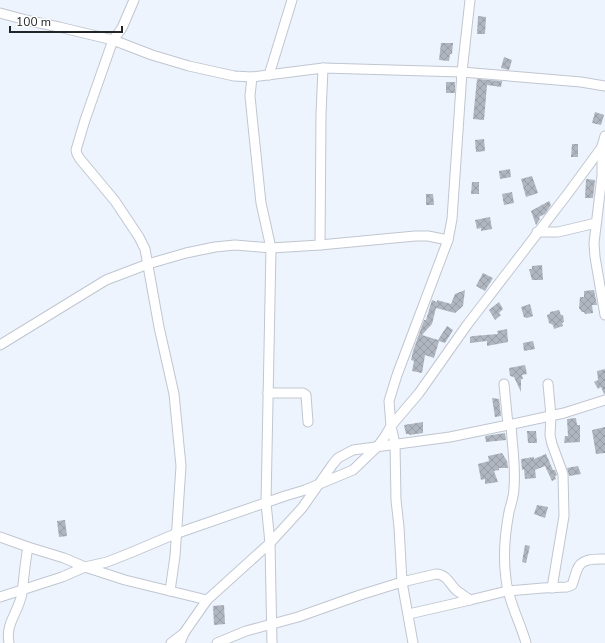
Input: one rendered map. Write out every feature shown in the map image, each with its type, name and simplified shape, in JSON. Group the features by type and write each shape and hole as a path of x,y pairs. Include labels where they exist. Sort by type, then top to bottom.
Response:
{"street":[{"path":"134,0 122,28 113,40 76,150 77,154 115,201 139,237 145,249 159,327 174,394 181,466 175,534 175,556 170,591"},
{"path":"269,75 292,0"},
{"path":"413,643 409,614 402,582 396,500 395,444 391,426 389,401 409,340 448,240 454,198 462,72 470,0"},
{"path":"0,13 113,40 152,55 189,66 234,76 252,77 323,68 462,72 581,82 605,86"},
{"path":"320,245 323,68"},
{"path":"252,77 250,96 261,202 271,248 266,503 270,543 272,643"},
{"path":"605,136 594,243 594,257 605,315"},
{"path":"0,597 62,577 85,567 107,562 175,534 319,485 353,470 377,447 391,426 419,393 467,325 604,145"},
{"path":"538,232 558,232 596,223"},
{"path":"0,345 106,280 148,264 186,253 215,247 235,245 271,248 415,236 428,236 448,240"},
{"path":"504,384 510,425 515,480 506,530 505,566 507,591 526,643"},
{"path":"548,384 551,416 550,435 563,474 565,505 552,588"},
{"path":"268,393 303,393 306,395 308,422"},
{"path":"180,643 184,633 207,600 270,543 302,508 333,464 346,452 510,425 551,416 605,400"},
{"path":"0,537 125,580 207,600"},
{"path":"9,643 8,629 22,595 28,547"},
{"path":"409,614 507,591 567,588 572,585 579,565 585,561 593,559 605,559"},
{"path":"217,643 246,631 271,623 298,617 402,582 440,574 444,576 457,591 470,600"},
{"path":"172,643 184,633"}],"building":[{"path":"478,16 486,17 485,34 477,34"},
{"path":"441,43 453,43 452,54 450,54 449,61 439,60"},
{"path":"504,57 512,60 509,70 501,68"},
{"path":"477,79 502,81 501,87 487,85 484,120 473,119"},
{"path":"446,82 455,82 455,93 446,93"},
{"path":"595,112 604,115 601,125 592,123"},
{"path":"484,139 485,151 476,152 475,140"},
{"path":"572,144 578,144 578,157 571,157"},
{"path":"510,169 511,177 500,179 499,171"},
{"path":"532,176 538,193 526,197 521,179"},
{"path":"586,179 595,180 593,198 585,198"},
{"path":"472,182 479,182 479,194 471,194"},
{"path":"512,192 514,203 504,205 502,194"},
{"path":"426,194 433,194 434,205 426,205"},
{"path":"549,201 551,205 545,214 539,217 540,219 536,225 531,211"},
{"path":"490,217 492,229 481,231 481,228 477,229 475,220"},
{"path":"542,265 543,280 532,280 529,269 532,269 532,266"},
{"path":"483,273 493,278 485,291 476,286"},
{"path":"465,290 463,306 455,313 436,308 432,324 422,335 438,340 447,326 453,330 445,343 439,341 434,358 425,355 422,373 412,371 414,361 411,360 413,351 424,320 426,320 432,300 451,304 455,294"},
{"path":"594,290 597,305 592,305 593,313 585,314 579,308 580,297 584,297 584,291"},
{"path":"499,302 503,309 499,313 501,315 495,320 489,310"},
{"path":"530,304 533,316 527,318 524,317 521,307"},
{"path":"559,310 561,315 563,315 563,326 554,329 553,325 549,323 547,315 550,314 550,312"},
{"path":"507,329 508,342 487,346 487,341 470,343 470,337 498,334 497,331"},
{"path":"533,341 535,349 524,351 523,343"},
{"path":"525,365 527,374 522,375 523,379 521,379 521,392 514,377 510,376 509,368"},
{"path":"605,369 604,394 601,387 598,389 594,382 598,380 597,371"},
{"path":"492,398 499,399 501,416 495,417"},
{"path":"576,418 577,425 580,425 580,442 564,443 565,436 568,436 567,419"},
{"path":"423,422 423,433 406,434 404,425"},
{"path":"605,427 605,453 596,454 592,430"},
{"path":"527,431 536,431 537,443 528,443"},
{"path":"505,433 506,440 486,442 485,436"},
{"path":"502,453 507,461 508,468 499,468 499,470 494,471 498,482 485,484 485,479 481,480 478,464 489,461 488,456"},
{"path":"546,454 553,470 555,470 557,475 555,476 556,479 552,481 545,466 535,470 536,478 525,479 521,459 534,457 534,459"},
{"path":"578,466 581,474 569,476 567,468"},
{"path":"537,505 548,507 545,518 534,514"},
{"path":"65,520 67,536 59,537 57,521"},
{"path":"525,545 530,546 526,563 522,562"},
{"path":"224,605 225,624 214,625 213,606"}]}
